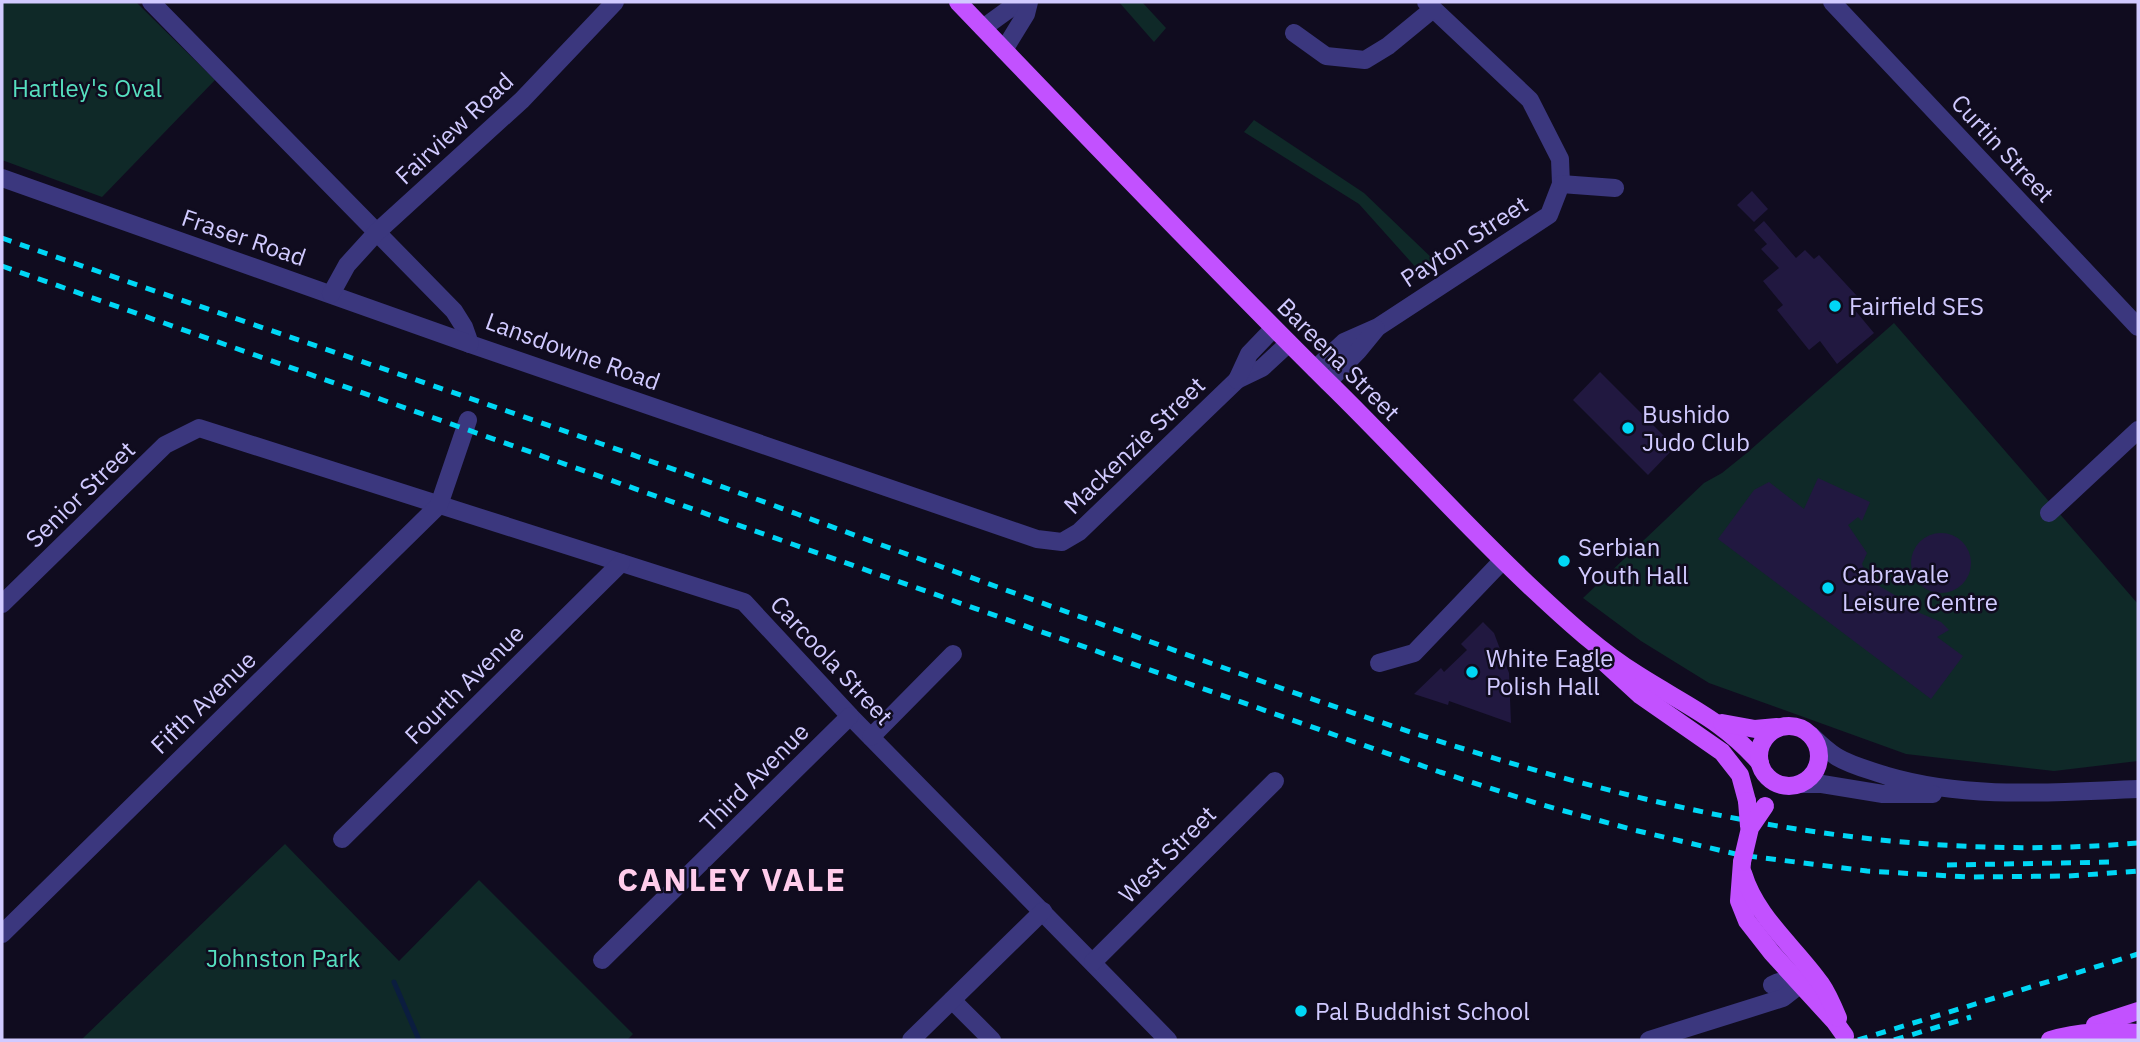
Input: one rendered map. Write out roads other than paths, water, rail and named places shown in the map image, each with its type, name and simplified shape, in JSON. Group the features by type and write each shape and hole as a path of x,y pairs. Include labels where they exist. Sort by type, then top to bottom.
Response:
{"main road":[{"name":"Bareena Street","path":"958,2 1502,561 1559,614 1636,674 1712,719 1738,739 1761,766"},
{"path":"1559,614 1628,684 1722,752 1737,770 1755,803"},
{"name":"Bareena Street","path":"1712,719 1737,727 1782,727"},
{"path":"1755,803 1811,777 1817,766 1818,748 1812,736 1795,726 1782,727 1765,737 1759,750 1761,766 1739,885 1741,907 1747,921 1846,1038"},
{"path":"1761,766 1774,783 1796,785"},
{"path":"1742,863 1750,893 1762,912 1822,985 1846,1038"},
{"path":"1783,938 1786,949 1801,974 1801,985"},
{"path":"2050,1040 2138,1011"},
{"path":"2068,1035 2103,1031 2138,1033"}],"street":[{"name":"Lansdowne Road","path":"151,2 454,311 470,344 1037,539 1062,542"},
{"name":"Fairview Road","path":"331,294 347,265 377,232 522,100 615,2"},
{"path":"983,28 1016,5 1028,2 1027,13 1004,50"},
{"name":"Curtin Street","path":"1832,2 2138,327"},
{"path":"1294,33 1326,56 1365,60 1388,46 1429,6 1530,100 1560,159 1561,184 1615,188"},
{"name":"Fraser Road","path":"2,178 470,344"},
{"name":"Payton Street","path":"1322,376 1358,351 1378,327 1549,215 1561,184"},
{"name":"Mackenzie Street","path":"1237,380 1249,354 1273,328"},
{"name":"Mackenzie Street","path":"1062,542 1079,532 1237,380 1262,368 1288,344"},
{"path":"439,505 468,420"},
{"name":"Carcoola Street","path":"199,428 744,602 850,716 1168,1040"},
{"name":"Senior Street","path":"2,604 165,445 199,428"},
{"path":"2049,513 2138,430"},
{"name":"Fifth Avenue","path":"2,934 439,505"},
{"path":"1379,663 1414,653 1502,561"},
{"name":"Fourth Avenue","path":"342,839 621,563"},
{"path":"871,737 953,654"},
{"name":"Third Avenue","path":"603,960 850,716"},
{"path":"1812,736 1837,757 1857,766 1927,786 1975,792"},
{"name":"West Street","path":"1093,962 1275,781"},
{"path":"1796,785 1822,784 1883,794 2138,789"},
{"path":"911,1040 1043,911"},
{"path":"1752,1008 1767,996 1779,972 1776,957"},
{"path":"1772,985 1780,980 1788,980 1812,990 1833,1007"},
{"path":"1649,1040 1783,998 1801,985"},
{"path":"952,1000 992,1040"}],"waterway":[{"path":"394,982 419,1040"}],"railway":[{"path":"2,238 599,443 1341,709 1563,778 1676,806 1789,828 1904,842 2020,848 2138,843"},
{"path":"2,266 1440,772 1539,804 1740,855 1867,871 1968,877 2069,876 2138,871"},
{"path":"1947,865 2115,862"},
{"path":"1858,1040 2138,954"},
{"path":"1894,1040 1971,1017"}],"place":[{"name":"Fairfield SES","path":"1835,306"},
{"name":"Bushido Judo Club","path":"1628,428"},
{"name":"Serbian Youth Hall","path":"1564,561"},
{"name":"Cabravale Leisure Centre","path":"1828,588"},
{"name":"White Eagle Polish Hall","path":"1472,672"},
{"name":"Pal Buddhist School","path":"1301,1011"}],"district":[{"name":"CANLEY VALE","path":"732,879"}],"park label":[{"name":"Hartley's Oval","path":"87,88"},
{"name":"Johnston Park","path":"283,958"}]}
